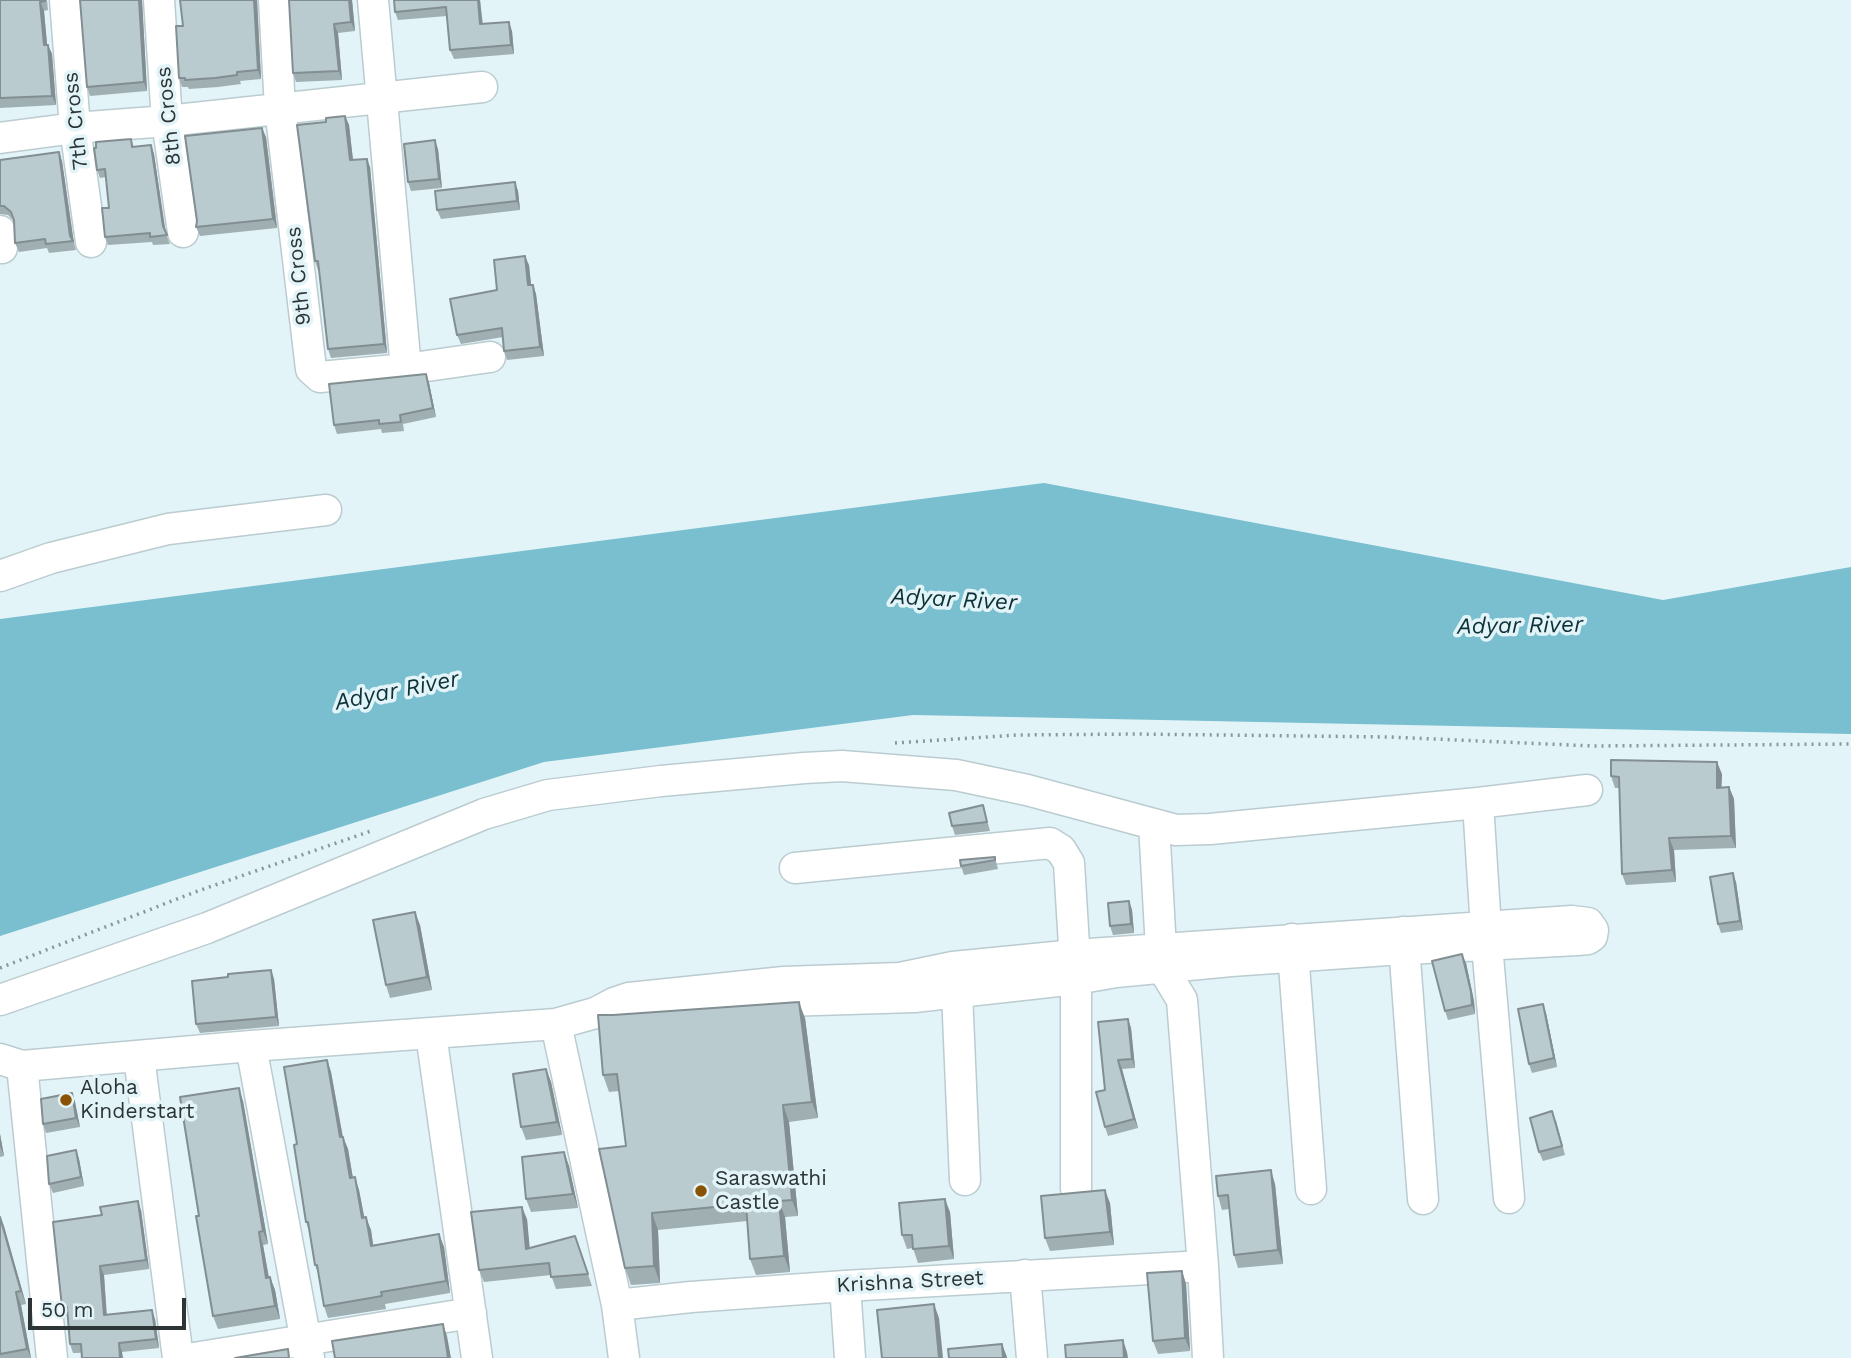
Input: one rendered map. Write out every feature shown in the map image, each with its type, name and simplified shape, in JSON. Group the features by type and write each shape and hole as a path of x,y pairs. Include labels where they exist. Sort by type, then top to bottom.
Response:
{"street":[{"name":"7th Cross","path":"65,0 75,128 91,242"},
{"name":"8th Cross","path":"159,0 167,121 183,232"},
{"name":"9th Cross","path":"274,0 280,108 311,369 320,377 406,369 490,357"},
{"path":"373,0 406,369"},
{"path":"0,138 482,87"},
{"path":"0,576 51,558 168,529 326,510"},
{"path":"0,1000 206,928 484,814 548,795 661,781 842,766 956,775 1027,790 1176,830 1479,803 1587,790"},
{"path":"1479,803 1509,1198"},
{"path":"1154,824 1161,958 1182,1000 1208,1358"},
{"path":"795,868 1050,843 1061,850 1069,863 1075,967 1076,1188"},
{"path":"52,1358 11,1062 139,1057 251,1046 556,1024 595,1013 629,998 784,992 900,978 955,979 1075,967 1116,972 1161,958 1487,936"},
{"path":"1403,941 1423,1199"},
{"path":"1292,948 1311,1189"},
{"path":"955,979 965,1180"},
{"path":"556,1024 617,1305 624,1358"},
{"path":"431,1034 477,1358"},
{"path":"251,1046 307,1349"},
{"path":"139,1057 178,1358"},
{"name":"Krishna Street","path":"617,1305 845,1286 1203,1266"},
{"path":"1025,1276 1032,1358"},
{"path":"845,1286 850,1358"},
{"path":"194,1358 307,1349 471,1313"}],"water":[{"name":"Adyar River","path":"1044,483 1663,600 1851,567 1851,734 913,715 544,762 0,936 0,619"}],"building":[{"path":"0,0 45,0 40,2 44,45 48,45 52,96 0,98"},
{"path":"80,0 139,0 144,82 87,87"},
{"path":"180,0 254,0 258,70 215,78 179,78 176,26 183,26"},
{"path":"289,0 349,0 351,22 334,24 339,71 293,73"},
{"path":"394,0 478,0 480,24 509,22 511,45 450,50 446,7 395,12"},
{"path":"345,116 350,160 367,159 384,344 328,349 318,261 315,261 297,125 326,122 326,118"},
{"path":"262,128 273,219 196,227 185,136"},
{"path":"131,139 132,147 151,145 163,226 167,235 150,237 150,233 105,237 102,208 109,208 105,169 97,170 94,148 96,142"},
{"path":"435,140 439,179 408,182 404,144"},
{"path":"59,152 70,236 73,241 46,244 45,239 15,243 11,212 0,206 0,160"},
{"path":"515,182 517,201 437,210 435,191"},
{"path":"525,256 528,285 533,285 540,347 504,351 502,328 457,335 450,299 497,290 494,260"},
{"path":"426,374 433,408 400,415 401,422 379,424 379,420 334,425 329,384"},
{"path":"1611,760 1717,762 1717,788 1729,787 1731,836 1669,838 1672,870 1622,874 1619,777 1611,776"},
{"path":"983,805 987,822 952,826 949,813"},
{"path":"995,857 995,860 961,866 960,860"},
{"path":"1733,873 1740,921 1718,924 1710,877"},
{"path":"1129,901 1131,924 1110,926 1108,903"},
{"path":"415,912 427,977 386,985 373,920"},
{"path":"1462,954 1472,1005 1445,1011 1432,961"},
{"path":"271,970 276,1017 196,1024 192,981"},
{"path":"799,1002 812,1102 783,1105 792,1200 779,1201 784,1256 750,1259 746,1204 652,1213 654,1266 625,1268 599,1149 626,1146 617,1074 603,1075 598,1015"},
{"path":"1543,1004 1554,1058 1529,1064 1518,1009"},
{"path":"1128,1019 1132,1059 1118,1060 1134,1119 1105,1127 1096,1092 1105,1090 1098,1022"},
{"path":"327,1060 340,1137 343,1137 350,1178 355,1177 362,1218 366,1217 371,1246 439,1234 446,1281 381,1292 382,1296 324,1306 306,1222 284,1067"},
{"path":"546,1069 557,1122 521,1127 513,1074"},
{"path":"239,1088 263,1231 259,1232 266,1278 270,1277 275,1306 213,1316 180,1097"},
{"path":"72,1093 76,1118 43,1124 41,1099"},
{"path":"1552,1111 1562,1146 1539,1152 1530,1118"},
{"path":"76,1150 81,1177 49,1184 47,1156"},
{"path":"564,1152 573,1194 526,1199 522,1157"},
{"path":"1271,1170 1278,1250 1234,1255 1228,1195 1218,1196 1216,1176"},
{"path":"1105,1190 1110,1232 1045,1238 1041,1196"},
{"path":"945,1199 949,1246 913,1249 912,1235 902,1235 899,1203"},
{"path":"138,1201 146,1260 100,1266 104,1315 152,1310 156,1339 119,1343 120,1358 82,1358 81,1344 70,1344 67,1307 62,1307 53,1222 102,1215 100,1207"},
{"path":"522,1207 526,1249 575,1236 588,1274 551,1277 549,1263 479,1270 471,1212"},
{"path":"0,1217 21,1291 16,1292 27,1349 0,1354"},
{"path":"1182,1271 1185,1338 1153,1341 1147,1273"},
{"path":"934,1304 939,1358 882,1358 877,1310"},
{"path":"443,1324 448,1358 335,1358 332,1341"},
{"path":"1123,1340 1124,1358 1066,1358 1065,1345"},
{"path":"1002,1344 1003,1358 949,1358 948,1349"},
{"path":"288,1349 289,1358 235,1358"}],"place":[{"name":"Aloha Kinderstart","path":"66,1100"},
{"name":"Saraswathi Castle","path":"701,1191"}]}
